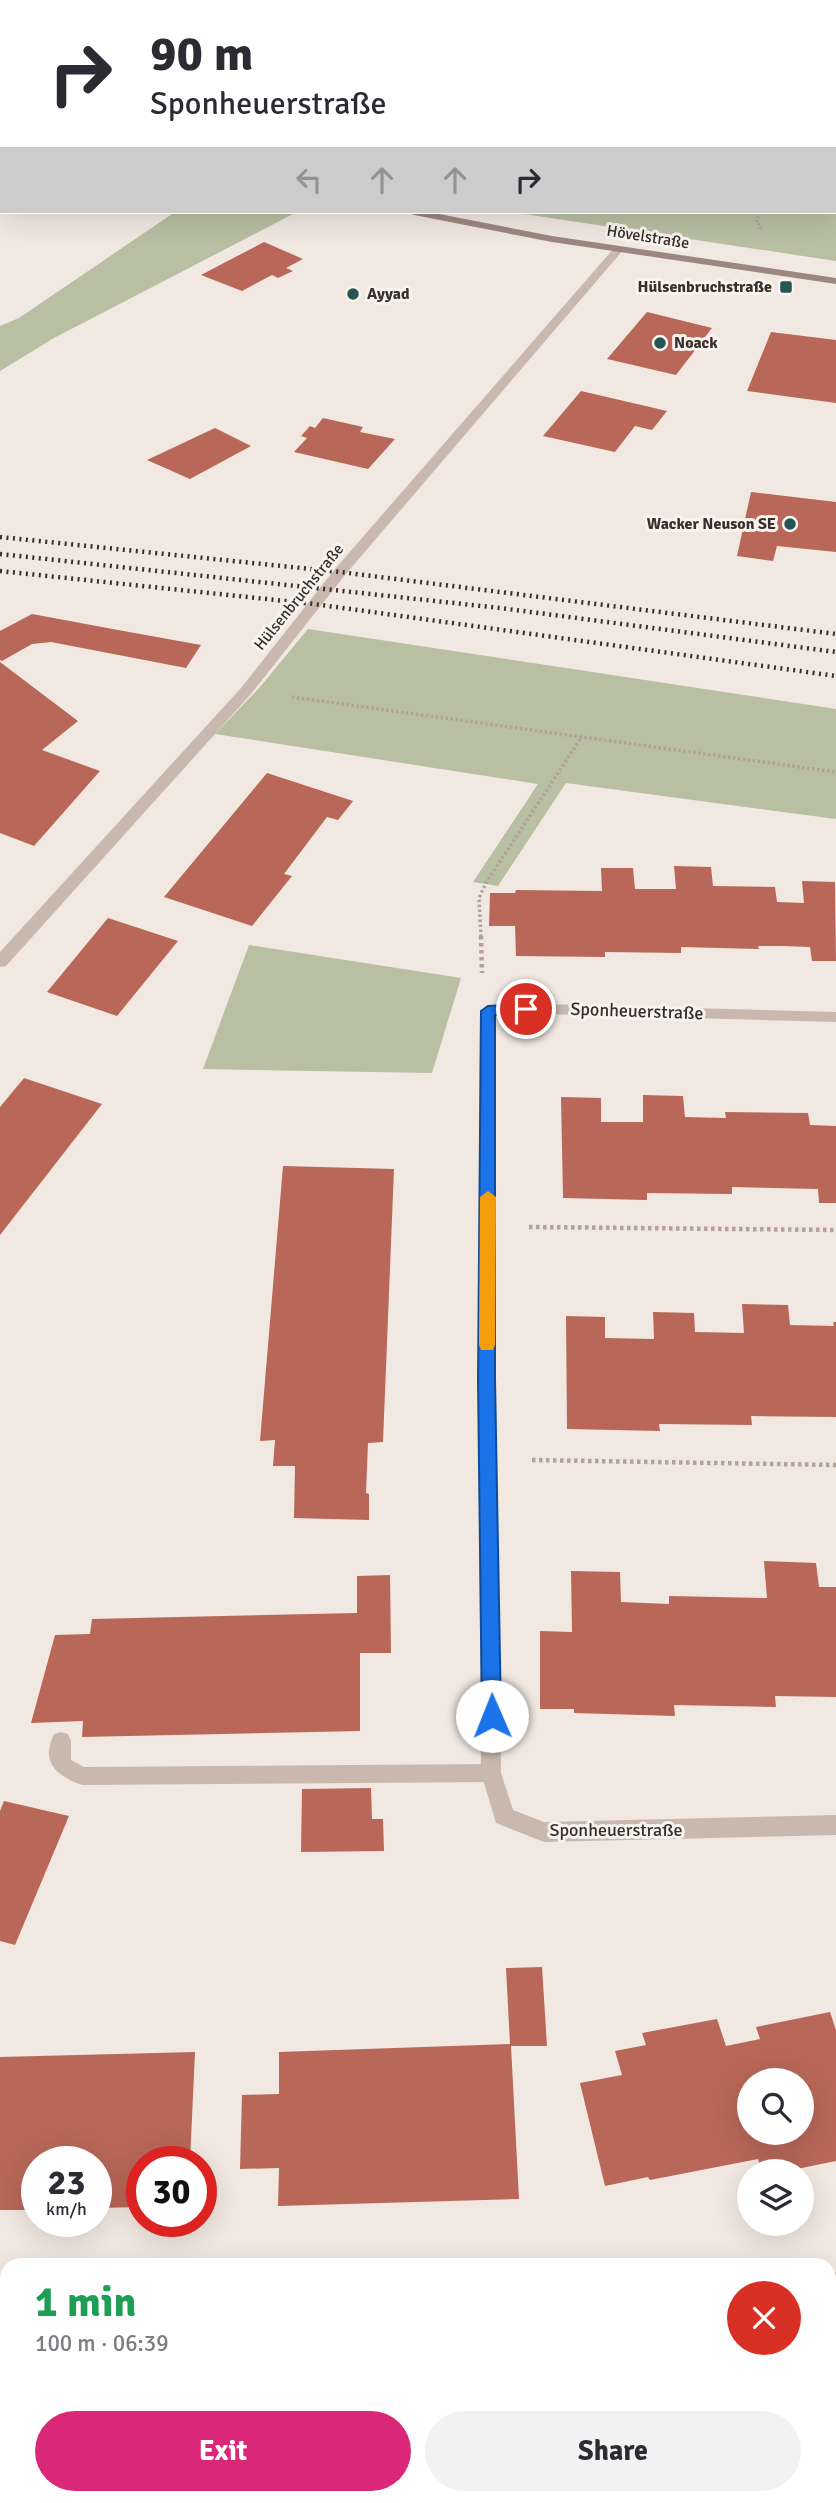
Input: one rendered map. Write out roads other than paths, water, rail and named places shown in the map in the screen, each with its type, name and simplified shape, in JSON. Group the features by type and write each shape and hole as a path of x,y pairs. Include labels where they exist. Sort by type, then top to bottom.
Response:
{"main road":[{"name":"Hövelstraße","path":"424,214 619,249 836,281"}],"street":[{"name":"Hülsenbruchstraße","path":"0,962 246,691 340,572 619,249"},
{"name":"Sponheuerstraße","path":"836,1017 545,1009 488,1011 486,1139 489,1226 491,1773 504,1816 544,1832 836,1825"},
{"path":"61,1741 61,1765 82,1776 491,1773"}],"railway":[{"path":"0,537 340,572 836,634"},
{"path":"0,554 500,608 836,652"},
{"path":"0,571 314,604 836,676"}],"place":[{"name":"Hülsenbruchstraße","path":"786,287"},
{"name":"Ayyad","path":"353,294"},
{"name":"Noack","path":"660,343"},
{"name":"Wacker Neuson SE","path":"790,524"}]}
